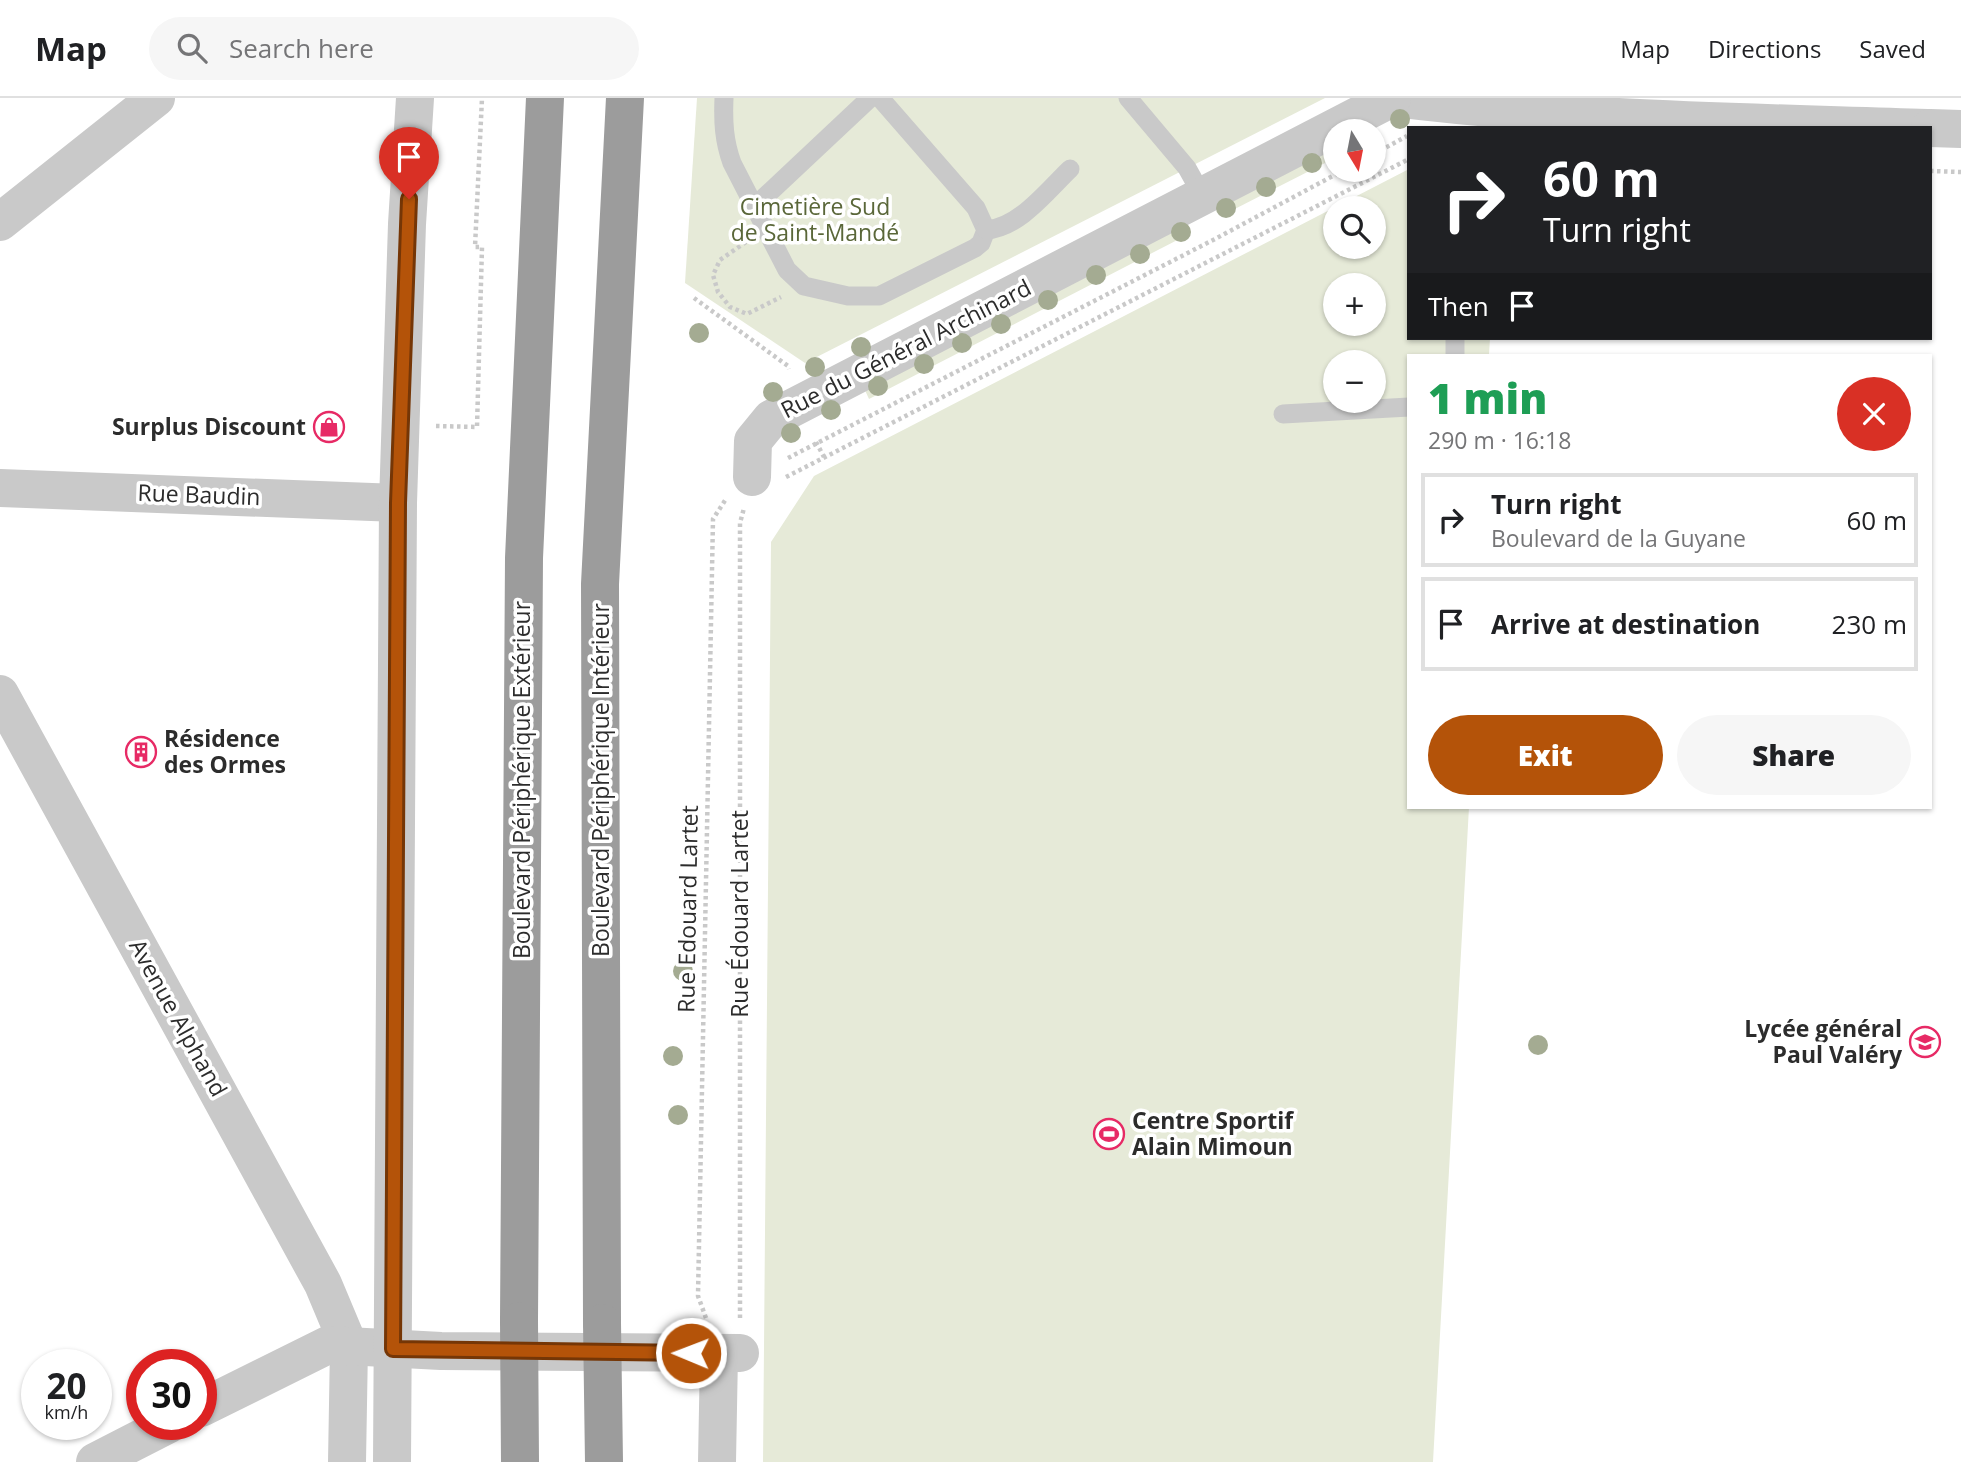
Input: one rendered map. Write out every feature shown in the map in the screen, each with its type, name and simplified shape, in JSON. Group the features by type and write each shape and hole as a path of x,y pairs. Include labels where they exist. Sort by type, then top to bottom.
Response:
{"highway":[{"name":"Boulevard Périphérique Extérieur","path":"520,1462 524,558 545,98"},
{"name":"Boulevard Périphérique Intérieur","path":"604,1462 600,584 625,98"}],"street":[{"path":"0,222 156,98"},
{"path":"393,1462 398,503 407,224 415,98"},
{"path":"1393,98 1475,118 1608,107 1898,126"},
{"name":"Rue du Général Archinard","path":"757,493 753,441 771,419 1393,98"},
{"path":"1932,128 1961,129"},
{"name":"Rue Baudin","path":"0,488 398,503"},
{"name":"Avenue Alphand","path":"0,694 323,1284 349,1346"},
{"path":"217,1400 328,1345 393,1349 730,1354 718,1462"},
{"path":"346,1462 349,1346"},
{"path":"95,1462 138,1440"}],"lane":[{"path":"724,98 723,126 732,163 787,270 804,286 848,296 879,296 975,248 981,243 986,230 976,208 880,98"},
{"path":"755,206 870,98"},
{"path":"1136,101 1187,168 1202,195"},
{"path":"986,230 1008,224 1020,216 1070,169"},
{"path":"1283,414 1407,407"}],"path":[{"path":"400,426 477,427 482,247 475,247 482,98"},
{"path":"1386,147 1407,136"},
{"path":"757,493 1407,160"},
{"path":"1932,171 1961,172"},
{"name":"Rue du Général Archinard","path":"757,493 817,443 1202,246 1323,181"},
{"path":"766,229 720,260 713,275 718,292 730,307 747,314 804,286"},
{"path":"694,298 788,366 799,405 824,457"},
{"name":"Rue Edouard Lartet","path":"730,1354 698,1296 713,519 727,497 757,493"},
{"name":"Rue Édouard Lartet","path":"730,1354 740,523 757,493"}],"green space":[{"name":"Cimetière Sud de Saint-Mandé","path":"697,98 1325,98 805,363 685,283"},
{"path":"1323,152 1323,164 1223,215 1218,211 1219,204"},
{"name":"Centre Sportif Alain Mimoun","path":"1407,170 1407,340 1490,340 1489,354 1407,354 1407,809 1469,809 1433,1462 763,1462 771,542 814,476 1323,213 1323,259 1386,259 1386,196 1357,196"},
{"path":"1183,224 1188,228 1189,234 869,399 864,388"}],"place":[{"name":"Surplus Discount","path":"329,427"},
{"name":"Résidence des Ormes","path":"141,752"},
{"name":"Lycée général Paul Valéry","path":"1925,1042"},
{"name":"Centre Sportif Alain Mimoun","path":"1109,1134"}],"route":[{"path":"409,199 398,503 393,1349 691,1353"}]}
